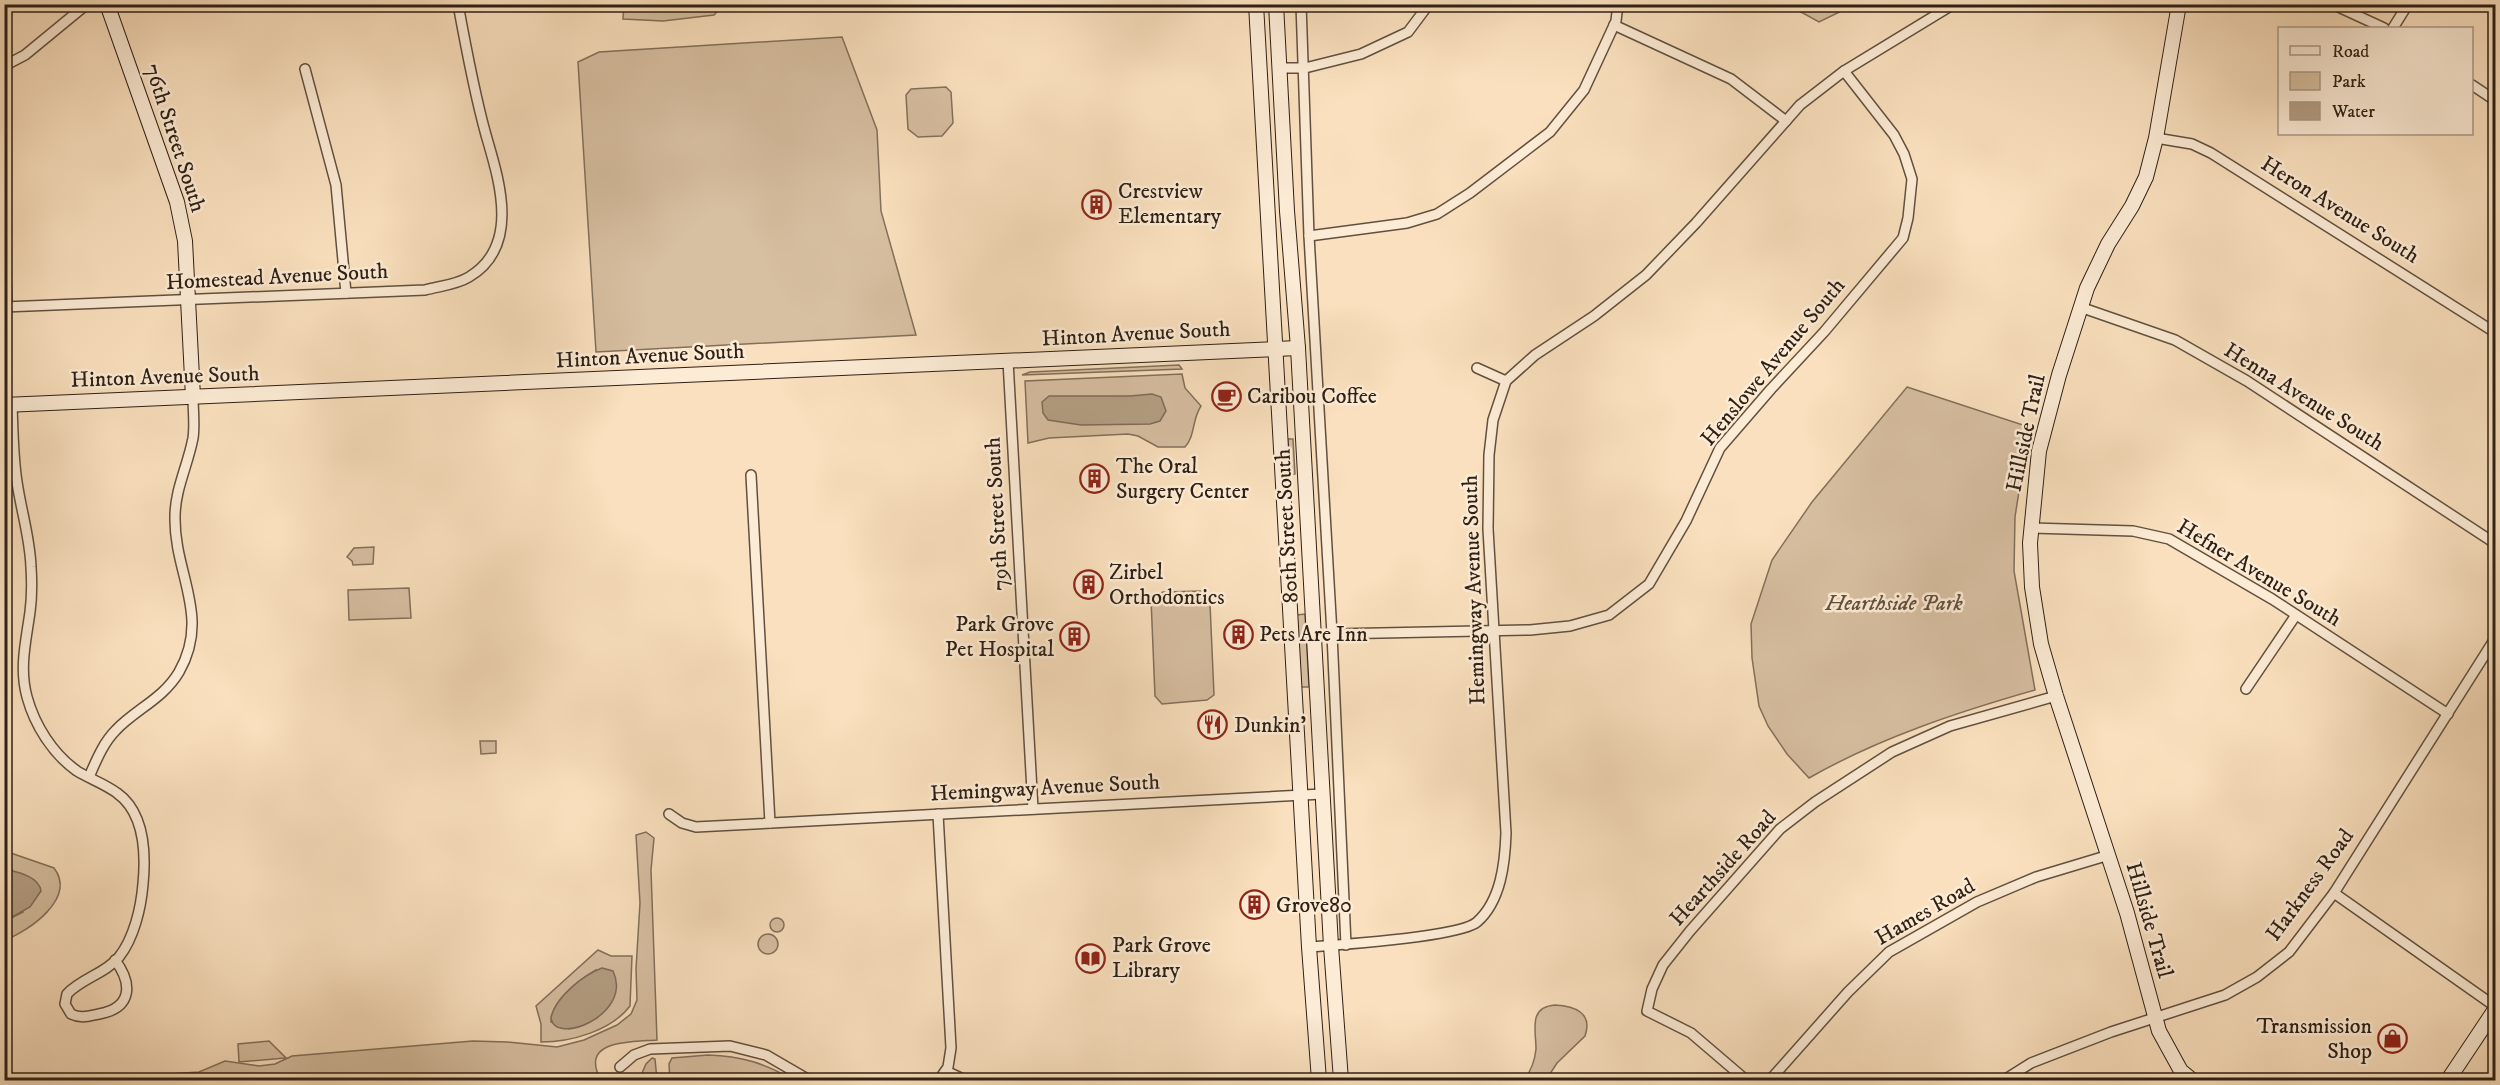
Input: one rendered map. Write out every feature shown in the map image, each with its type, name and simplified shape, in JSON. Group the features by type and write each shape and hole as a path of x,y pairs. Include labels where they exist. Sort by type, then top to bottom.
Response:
{"main road":[{"name":"76th Street South","path":"107,4 177,202 185,241 193,397"},
{"name":"80th Street South","path":"1256,4 1300,795 1319,1080"},
{"name":"80th Street South","path":"1276,4 1287,211 1298,348 1331,946 1341,1080"},
{"name":"Hillside Trail","path":"2179,4 2156,138 2141,190 2108,244 2080,306 2039,451 2031,528 2032,587 2041,644 2056,696 2109,855 2155,1019 2167,1048 2181,1071 2192,1080"},
{"name":"Hinton Avenue South","path":"8,405 1298,348"},
{"path":"2448,1080 2496,1007"}],"street":[{"path":"4,66 25,55 87,4"},
{"name":"Homestead Avenue South","path":"6,307 425,290 457,283 470,276 483,266 500,239 501,208 496,161 486,135 458,4"},
{"name":"80th Street South","path":"1301,4 1309,236 1332,634 1346,945"},
{"path":"1279,68 1305,68 1361,54 1408,32 1429,4"},
{"path":"1309,236 1407,223 1437,214 1470,193 1551,132 1584,90 1614,25 1618,4"},
{"name":"Hemingway Avenue South","path":"1309,947 1346,945 1451,932 1476,924 1491,906 1505,865 1506,833 1488,529 1490,455 1493,420 1506,381 1535,355 1594,316 1646,275 1696,223 1800,105 1844,71 1954,4"},
{"path":"2332,4 2382,27"},
{"path":"2394,27 2408,4"},
{"path":"1614,25 1731,79 1786,121"},
{"path":"305,69 336,185 346,293"},
{"name":"Henslowe Avenue South","path":"1332,634 1530,630 1587,623 1610,615 1649,584 1686,521 1720,448 1771,388 1824,332 1903,238 1908,218 1912,179 1904,154 1894,135 1844,71"},
{"path":"2473,86 2496,101"},
{"name":"Heron Avenue South","path":"2156,138 2192,144 2211,153 2496,333"},
{"path":"5,247 6,307"},
{"name":"Henna Avenue South","path":"2080,306 2175,340 2236,375 2496,544"},
{"name":"79th Street South","path":"1008,361 1033,809"},
{"path":"1477,368 1506,381"},
{"path":"88,777 110,736 165,690 179,671 188,651 192,631 192,609 178,556 175,517 179,482 193,438 193,397"},
{"path":"8,405 16,478 31,565 30,610 23,655 26,693 36,720 50,744 70,765 125,800 137,819 142,841 144,876 139,909 126,944 115,960 99,974 69,992 65,1004 71,1014 84,1017 106,1013 123,1004 127,983 115,960"},
{"path":"751,475 770,823"},
{"name":"Hefner Avenue South","path":"2031,528 2124,530 2169,539 2296,615 2448,714"},
{"path":"2246,689 2296,615"},
{"name":"Harkness Road","path":"2004,1080 2031,1062 2111,1032 2225,995 2257,977 2289,952 2334,893 2496,637"},
{"name":"Hearthside Road","path":"1746,1080 1691,1033 1647,1011 1652,989 1663,965 1690,931 1780,829 1815,802 1893,752 1941,730 2056,696"},
{"name":"Hemingway Avenue South","path":"669,814 682,823 694,827 1322,794"},
{"path":"938,814 951,1048 946,1071 939,1080"},
{"name":"Hames Road","path":"1770,1080 1848,992 1888,952 1977,902 2036,877 2109,855"},
{"path":"2334,893 2496,1007"},
{"path":"620,1066 650,1049 730,1046 766,1055 808,1080"},
{"path":"946,1071 965,1080"}],"green space":[{"path":"624,4 723,5 714,15 663,21 623,19"},
{"path":"1854,4 1819,22 1788,5"},
{"path":"842,37 877,130 881,211 916,335 596,352 578,62 599,52"},
{"path":"946,87 951,92 953,123 942,136 918,137 908,129 906,95 911,89"},
{"path":"1179,365 1182,369 1022,375 1030,372"},
{"path":"1182,374 1185,388 1201,406 1185,447 1158,447 1138,436 1128,434 1049,438 1028,443 1025,381"},
{"name":"Hearthside Park","path":"1907,387 2029,427 2015,517 2014,571 2035,690 1919,727 1863,750 1809,778 1787,754 1768,726 1759,706 1752,658 1751,624 1772,560 1812,502"},
{"path":"1288,439 1293,439 1295,474 1290,475"},
{"path":"374,547 373,564 353,565 347,557 354,548"},
{"path":"409,588 411,618 349,620 348,590"},
{"path":"1203,591 1208,595 1210,604 1214,695 1207,700 1162,704 1155,696 1151,599 1163,592"},
{"path":"1305,614 1309,687 1301,687 1297,615"},
{"path":"480,741 496,741 496,753 481,754"},
{"path":"646,832 654,838 651,870 657,1040 611,1045 602,1050 597,1057 596,1067 601,1080 81,1080 199,1072 225,1061 259,1066 275,1064 292,1056 473,1041 557,1047 584,1040 617,1025 631,1014 637,1000 636,969 640,903 636,835"},
{"path":"5,851 54,868 59,879 59,891 55,902 47,912 26,929 5,940 5,921 23,912 12,870 5,869"},
{"path":"774,918 780,918 784,925 780,932 774,932 770,928 770,922"},
{"path":"768,934 775,937 778,944 775,951 768,954 761,951 758,944 761,937"},
{"path":"598,950 611,956 632,956 630,1006 622,1015 601,1028 565,1040 541,1042 541,1024 536,1006","holes":["596,970 597,1018 569,1029 551,1022 556,1006 567,992"]},
{"path":"1555,1005 1575,1009 1584,1016 1587,1028 1585,1036 1557,1063 1546,1080 1524,1080 1532,1066 1536,1049 1535,1021 1537,1015 1546,1007"},
{"path":"269,1041 286,1058 239,1062 238,1044"},
{"path":"708,1055 752,1062 773,1069 793,1080 670,1080 669,1064 672,1058"},
{"path":"652,1058 655,1059 657,1080 639,1080 646,1064"}],"water":[{"path":"1152,394 1161,397 1166,411 1160,421 1150,424 1081,425 1048,420 1043,413 1042,402 1049,396"},
{"path":"5,869 32,878 41,891 30,907 5,921"},
{"path":"602,968 613,971 616,987 612,1001 603,1013 591,1022 577,1027 564,1029 555,1025 551,1017 558,1002 579,981"}],"place":[{"name":"Crestview Elementary","path":"1097,204"},
{"name":"Caribou Coffee","path":"1226,396"},
{"name":"The Oral Surgery Center","path":"1095,479"},
{"name":"Zirbel Orthodontics","path":"1088,585"},
{"name":"Pets Are Inn","path":"1238,634"},
{"name":"Park Grove Pet Hospital","path":"1075,637"},
{"name":"Dunkin'","path":"1213,725"},
{"name":"Grove80","path":"1255,905"},
{"name":"Park Grove Library","path":"1091,958"},
{"name":"Transmission Shop","path":"2393,1039"}]}
